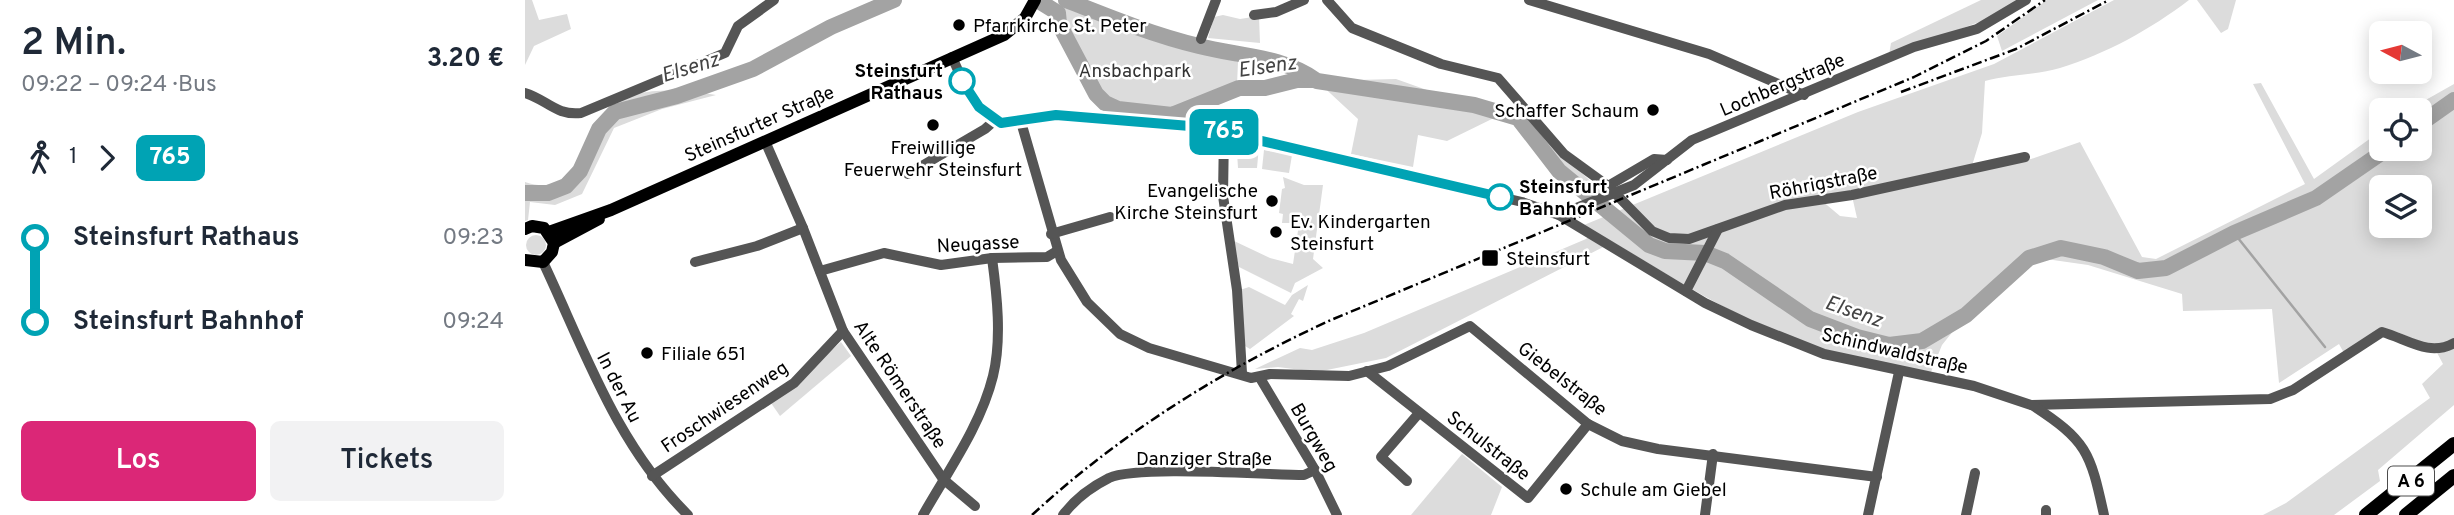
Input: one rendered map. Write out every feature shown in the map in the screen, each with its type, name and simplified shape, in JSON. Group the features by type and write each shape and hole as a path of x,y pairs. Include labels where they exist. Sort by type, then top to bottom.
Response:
{"highway":[{"name":"A 6","path":"2366,515 2454,444"},
{"name":"A 6","path":"2406,515 2454,476"}],"main road":[{"name":"Steinsfurter Straße","path":"551,237 1004,35 1025,18 1033,4"},
{"path":"525,229 538,226 551,237 552,252 543,262 525,260"}],"street":[{"path":"525,93 555,111 568,115 580,113 725,53 738,26 774,0"},
{"path":"1201,39 1216,0"},
{"path":"1254,15 1276,12 1304,0"},
{"name":"Röhrigstraße","path":"1327,0 1352,28 1441,64 1498,78 1564,154 1608,186 1653,231 1669,238 1689,239 1785,205 1851,195 2025,157"},
{"path":"1529,0 1709,54 1804,95"},
{"name":"Lochbergstraße","path":"1224,132 1571,216 1634,185 1692,140 1914,47 1977,29 2026,0"},
{"path":"952,57 970,97 995,121 1007,124 1056,115 1080,116 1178,124 1224,132 1223,196 1237,290 1240,353 1251,377"},
{"path":"908,174 995,121"},
{"path":"1021,122 1057,251 1087,302 1120,334 1149,348 1251,377 1270,374 1349,376 1367,371"},
{"name":"Alte Römerstraße","path":"765,141 803,228 843,331 943,479 975,506"},
{"path":"1608,186 1654,159 1667,160"},
{"name":"Schindwaldstraße","path":"1571,216 1686,291 1751,325 1824,354 1974,386 2031,405 2081,442 2095,472 2104,515"},
{"path":"1051,234 1110,218"},
{"path":"695,262 757,246 803,228"},
{"path":"1686,291 1718,229"},
{"name":"Neugasse","path":"820,271 884,253 941,265 992,258 1047,257 1057,251"},
{"path":"943,479 983,405 994,373 996,292 992,258"},
{"name":"In der Au","path":"543,262 603,396 652,476 688,515"},
{"name":"Giebelstraße","path":"1367,371 1388,366 1471,326 1588,424 1622,441 1658,449 1877,477"},
{"name":"Froschwiesenweg","path":"652,476 794,383 843,331"},
{"name":"Schindwaldstraße","path":"2031,405 2270,399 2293,390 2382,332 2440,351 2454,343"},
{"name":"Schulstraße","path":"1367,371 1528,498 1588,424"},
{"path":"1868,515 1899,372"},
{"name":"Burgweg","path":"1251,377 1315,470 1337,515"},
{"name":"Schulstraße","path":"1406,481 1381,457 1419,413"},
{"path":"1706,515 1713,454"},
{"name":"Danziger Straße","path":"1063,515 1074,500 1111,477 1142,473 1304,475 1315,470"},
{"path":"1966,515 1975,473"},
{"name":"Alte Römerstraße","path":"923,515 943,479"}],"green space":[{"path":"525,0 532,0 539,20 567,14 571,29 534,46 525,65"},
{"name":"Ansbachpark","path":"1058,0 1111,21 1238,62 1237,85 1189,106 1157,112 1141,112 1106,101 1059,8"},
{"path":"1981,0 2019,0 1993,17 1889,55 1891,43"},
{"path":"2047,0 2098,0 2002,51 1997,36"},
{"path":"2114,0 2189,0 2144,31 2094,56 2051,70 1985,81 1982,133 1971,169 2031,159 2080,142 2142,257 2156,259 2305,184 2253,84 2261,83 2314,179 2369,139 2369,161 2432,161 2432,98 2429,98 2454,84 2454,405 2378,470 2380,481 2334,515 2263,515 2286,503 2430,398 2422,384 2443,364 2434,347 2397,332 2380,329 2344,353 2339,344 2279,383 2272,309 2183,311 2182,294 2088,265 2039,258 1954,330 1942,345 1931,372 1852,358 1771,330 1717,303 1613,242 1386,358 1317,372 1278,367 1255,369 1300,348 1312,350 1364,333 1586,239 1594,232 1584,225 1858,112 1994,64","holes":["1852,196 1857,218 1840,216 1821,200"]},
{"path":"2197,0 2236,0 2228,29 2221,33"},
{"path":"1223,15 1240,19 1259,16 1260,43 1208,38 1214,17"},
{"path":"1396,79 1497,115 1500,103 1547,140 1604,194 1586,202 1540,153 1524,124 1498,116 1447,141 1418,135 1413,167 1351,154 1358,119 1317,81"},
{"path":"685,90 716,95 662,109 614,128 582,194 555,205 530,202 528,220 525,221 525,182 544,185 558,181 569,172 578,160 592,130 612,105 638,93"},
{"path":"1243,144 1259,146 1257,168 1238,168 1237,151"},
{"path":"1264,150 1292,155 1289,173 1262,169"},
{"path":"1283,177 1304,185 1323,185 1313,259 1323,268 1295,283 1291,293 1239,267 1232,240 1270,258 1293,264 1299,224 1297,219 1282,223 1283,214 1279,213 1282,189 1285,188"},
{"path":"536,235 543,238 546,245 543,252 536,255 529,252 526,245 529,238"},
{"path":"1308,285 1303,301 1299,299 1291,314 1294,316 1250,349 1245,346 1240,290 1249,287 1285,305 1292,295"},
{"path":"841,342 851,356 780,416 771,403"},
{"path":"1462,454 1502,487 1491,515 1411,515"}],"waterway":[{"name":"Elsenz","path":"525,193 548,193 566,186 580,171 599,129 615,112 677,96 753,69 831,27 894,0"},
{"name":"Elsenz","path":"1037,0 1058,13 1059,24 1096,94 1105,103 1118,109 1172,115 1239,88 1265,88 1297,80 1314,80"},
{"name":"Elsenz","path":"1066,0 1165,37 1290,66 1317,81 1474,105 1518,118 1559,171 1649,245 1665,251 1705,253 1725,261 1810,319 1857,337 1889,345 1922,341 1966,315 2029,258 2061,248 2104,257 2138,271 2166,268 2234,233 2316,198 2370,161"},
{"name":"Elsenz","path":"2432,116 2454,100"},
{"path":"2234,233 2325,347"}],"railway":[{"path":"1032,515 1137,430 1212,382 1291,339 1914,77 1986,41 2045,0"},
{"path":"1901,92 2016,49 2109,0"}],"bus line":[{"name":"765","path":"962,81 979,107 1001,123 1056,115 1202,127 1500,197"}],"place":[{"name":"Pfarrkirche St. Peter","path":"959,25"},
{"name":"Steinsfurt Rathaus","path":"962,81"},
{"name":"Schaffer Schaum","path":"1653,110"},
{"name":"Freiwillige Feuerwehr Steinsfurt","path":"933,125"},
{"name":"Steinsfurt Bahnhof","path":"1500,197"},
{"name":"Evangelische Kirche Steinsfurt","path":"1272,201"},
{"name":"Ev. Kindergarten Steinsfurt","path":"1276,232"},
{"name":"Steinsfurt","path":"1490,258"},
{"name":"Filiale 651","path":"647,353"},
{"name":"Schule am Giebel","path":"1566,489"}]}
